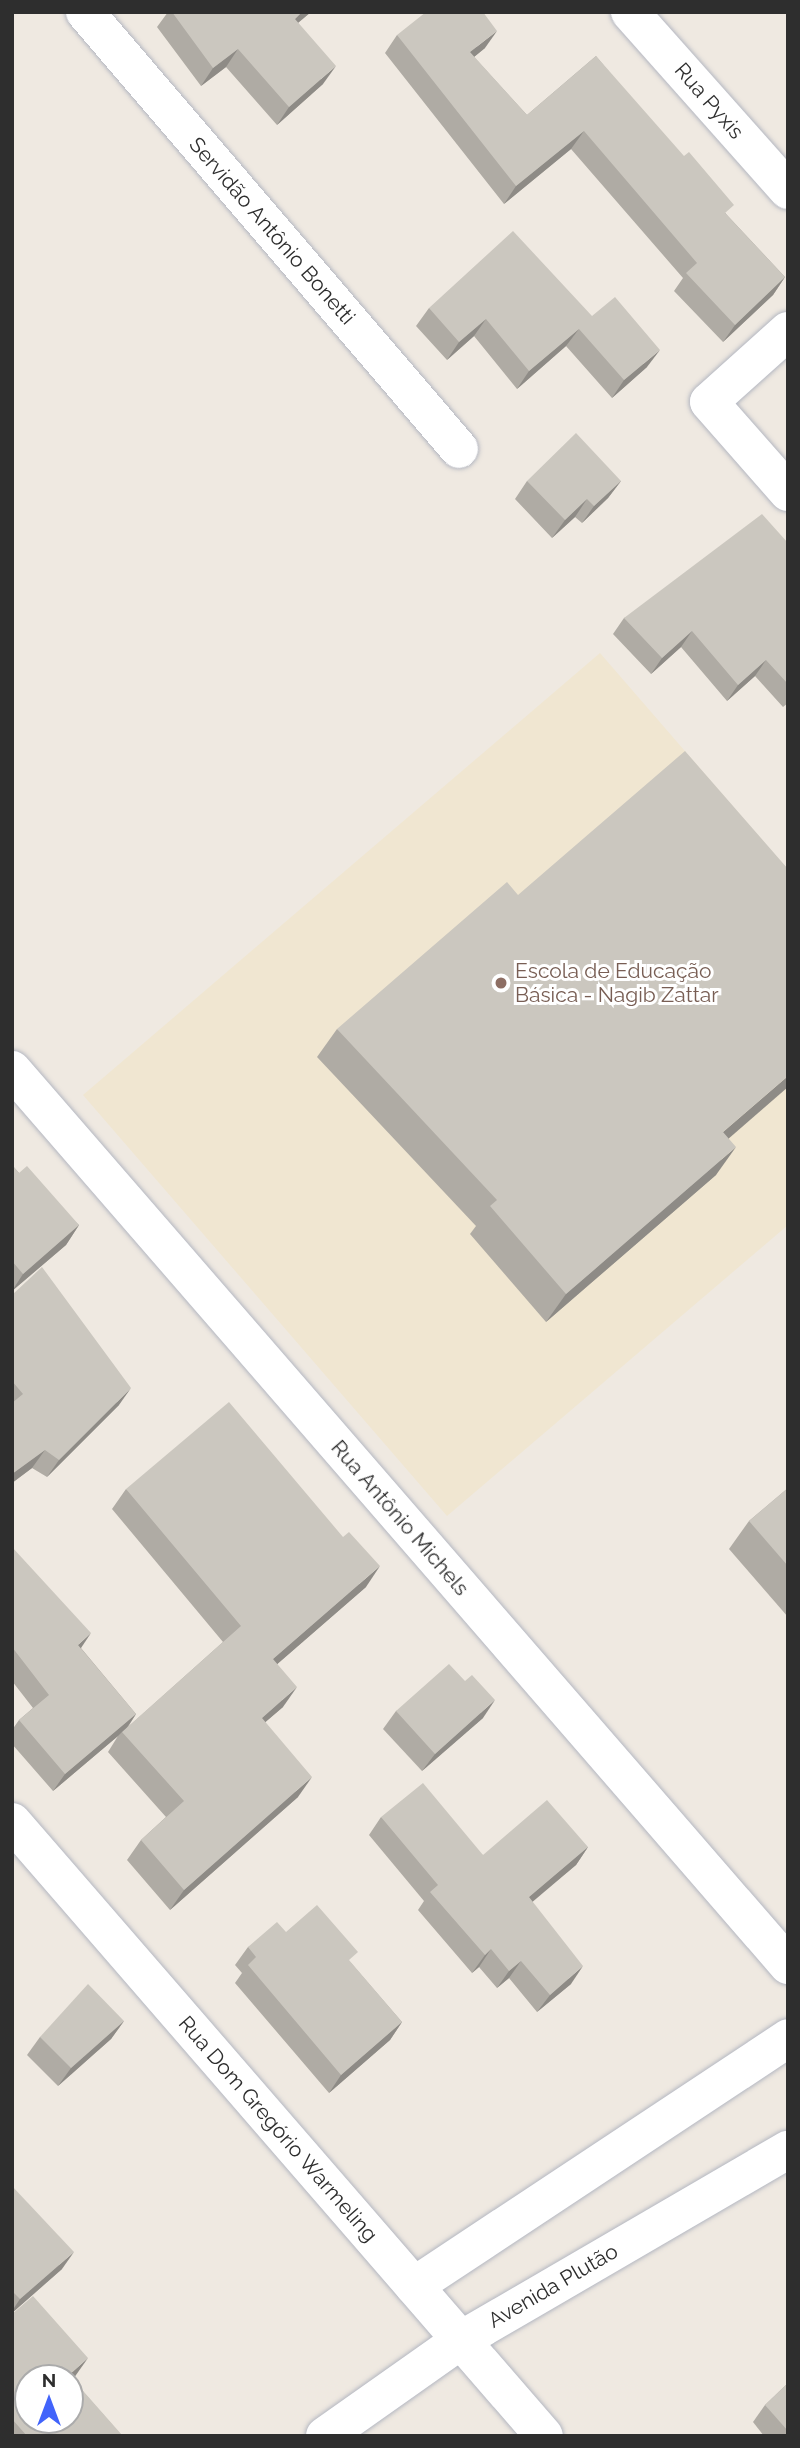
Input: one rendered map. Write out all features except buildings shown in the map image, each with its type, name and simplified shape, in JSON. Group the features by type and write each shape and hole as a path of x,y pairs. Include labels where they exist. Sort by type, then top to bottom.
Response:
{"street":[{"name":"Servidão Antônio Bonetti","path":"85,12 459,449"},
{"name":"Rua Pyxis","path":"631,12 788,190"},
{"path":"788,331 709,402 788,492"},
{"name":"Rua Antônio Michels","path":"12,1070 788,1965"},
{"name":"Rua Dom Gregório Warmeling","path":"12,1822 544,2436"},
{"path":"414,2286 788,2038"},
{"name":"Avenida Plutão","path":"325,2436 461,2340 788,2150"}],"shaded area":[{"name":"Escola de Educação Básica - Nagib Zattar","path":"600,653 788,870 788,1225 447,1516 83,1095"}],"place":[{"name":"Escola de Educação Básica - Nagib Zattar","path":"501,983"}]}
